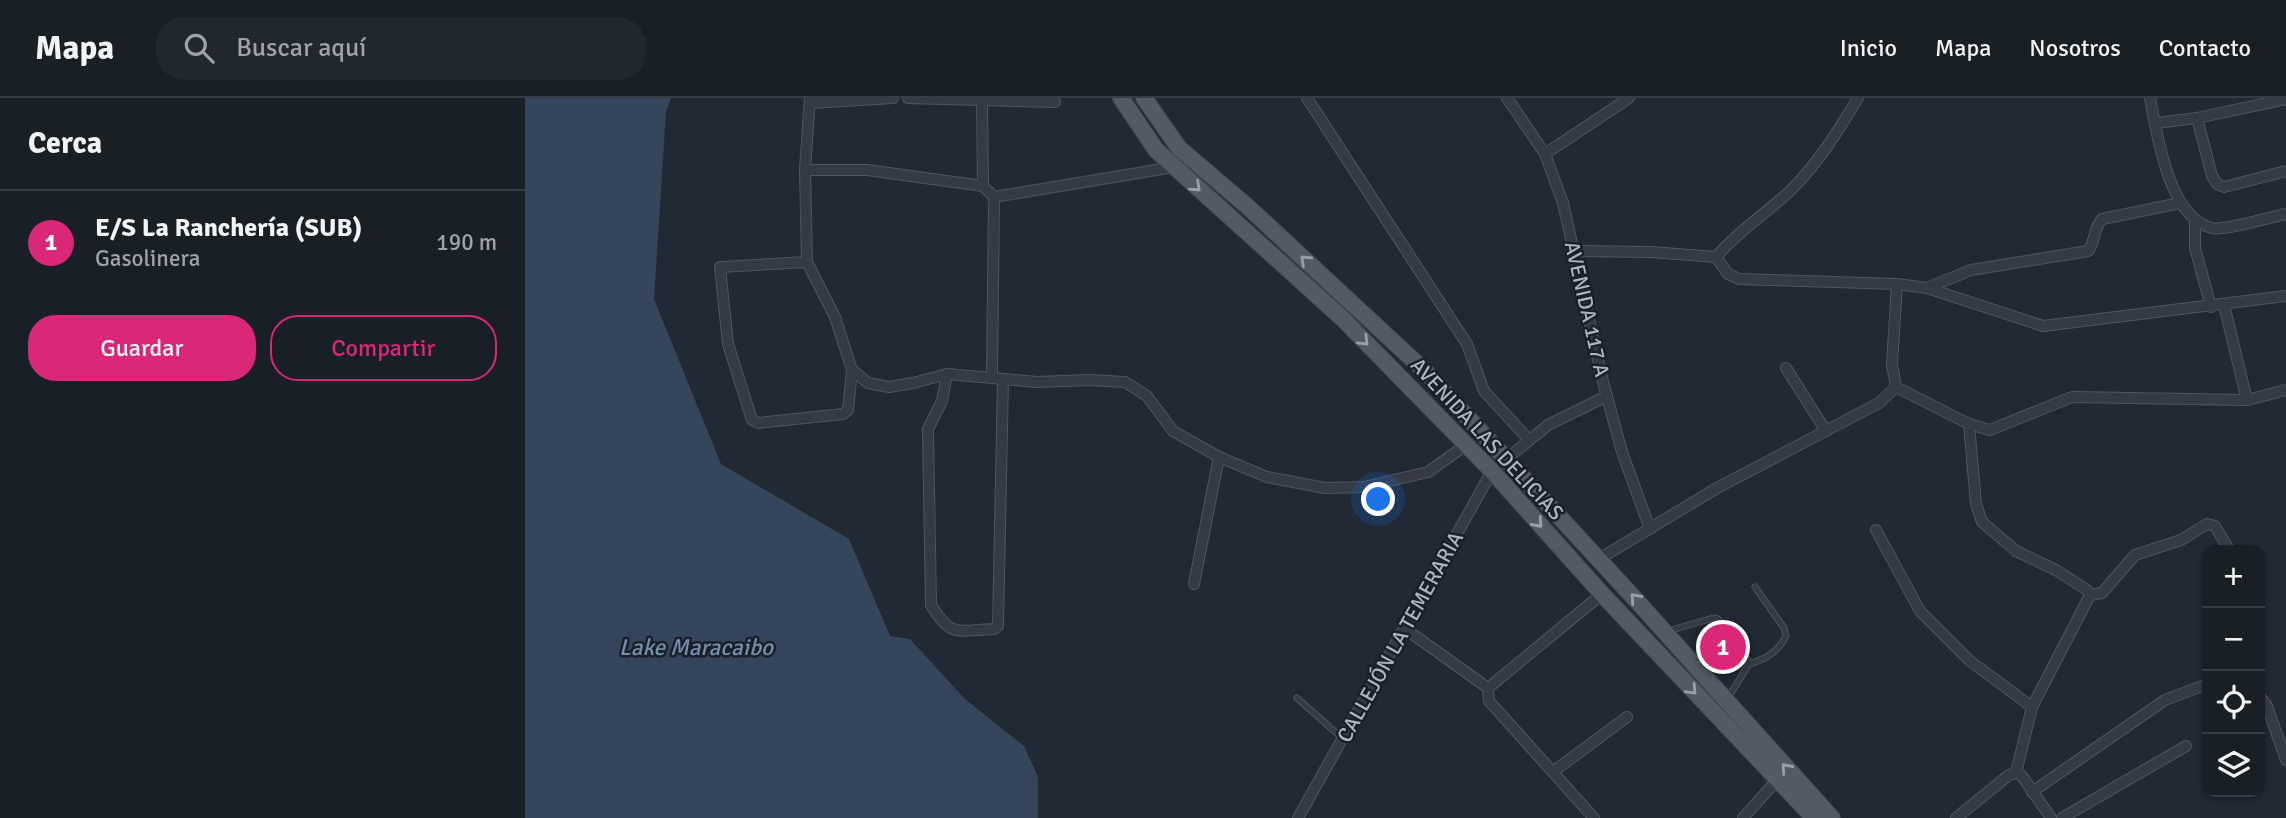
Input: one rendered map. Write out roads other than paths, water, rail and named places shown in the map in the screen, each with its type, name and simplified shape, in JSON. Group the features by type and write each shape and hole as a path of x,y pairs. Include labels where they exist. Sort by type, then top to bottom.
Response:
{"main road":[{"name":"AVENIDA LAS DELICIAS","path":"1121,98 1156,150 1342,318 1492,471 1602,594 1814,818"},
{"name":"AVENIDA LAS DELICIAS","path":"1144,98 1179,148 1248,207 1425,372 1599,559 1832,818"}],"street":[{"path":"807,262 720,267 728,344 752,420 758,423 843,414 849,410 852,370 835,317 807,262 805,170 810,101 893,98"},
{"path":"908,98 1055,102"},
{"path":"1307,98 1467,344 1483,391 1529,440"},
{"name":"AVENIDA 117 A","path":"1507,98 1545,154 1563,203 1607,396 1622,452 1650,529"},
{"path":"1545,154 1629,98"},
{"path":"1716,257 1732,238 1791,189 1828,149 1858,98"},
{"path":"2150,98 2164,160 2180,204 2195,221 2214,229 2286,214"},
{"path":"2156,123 2197,118 2286,99"},
{"path":"982,101 983,186"},
{"path":"2197,118 2212,176 2217,184 2224,187 2286,171"},
{"path":"995,197 1174,167"},
{"path":"805,170 867,170 983,186 995,197 998,626 994,629 952,630 943,624 931,605 928,429 942,401 947,374"},
{"path":"1927,288 1971,270 2088,251 2092,246 2097,224 2102,219 2180,204"},
{"path":"2195,221 2195,248 2211,307"},
{"path":"1574,251 1651,252 1716,257"},
{"path":"1716,257 1728,274 1739,279 1897,284 1927,288 2043,326 2286,296"},
{"path":"1896,387 1892,364 1897,284"},
{"path":"2224,305 2246,400"},
{"path":"1786,368 1826,430"},
{"path":"852,370 868,383 889,387 947,374 1037,382 1125,382 1147,396 1173,431 1219,457 1267,477 1325,488 1364,486 1428,472 1467,445"},
{"path":"1896,387 1969,424 1990,430 2072,397 2246,400 2286,390"},
{"path":"1599,559 1717,488 1879,403 1896,387"},
{"name":"CALLEJÓN LA TEMERARIA","path":"1298,818 1492,471 1548,425 1607,396"},
{"path":"1969,424 1976,504 1982,522 2016,551 2056,570 2087,590 2090,595"},
{"path":"1194,584 1219,457"},
{"path":"2090,595 2102,593 2130,559 2141,551 2181,540 2207,524 2215,526 2226,545"},
{"path":"1876,530 1920,611 1970,661 2032,707"},
{"path":"1488,688 1602,594"},
{"path":"2016,773 2032,707 2090,595"},
{"path":"1404,628 1488,688"},
{"path":"2032,792 2165,699 2202,686"},
{"path":"1488,688 1489,701 1594,818"},
{"path":"2265,704 2286,760"},
{"path":"1554,771 1627,717"},
{"path":"2062,818 2186,746"},
{"path":"1956,818 2009,775 2016,773 2022,776 2051,818"},
{"path":"1743,818 1777,780"}],"lane":[{"path":"1726,701 1749,664 1773,653 1782,645 1786,636 1784,628 1755,587"},
{"path":"1665,632 1713,618 1718,619 1749,664"},
{"path":"1297,698 1342,738"}],"water":[{"name":"Lake Maracaibo","path":"525,98 671,98 666,112 654,299 721,464 849,539 890,636 910,639 965,699 1024,746 1038,777 1038,818 525,818"}],"place":[{"name":"E/S La Ranchería (SUB)","path":"1723,647"}]}
